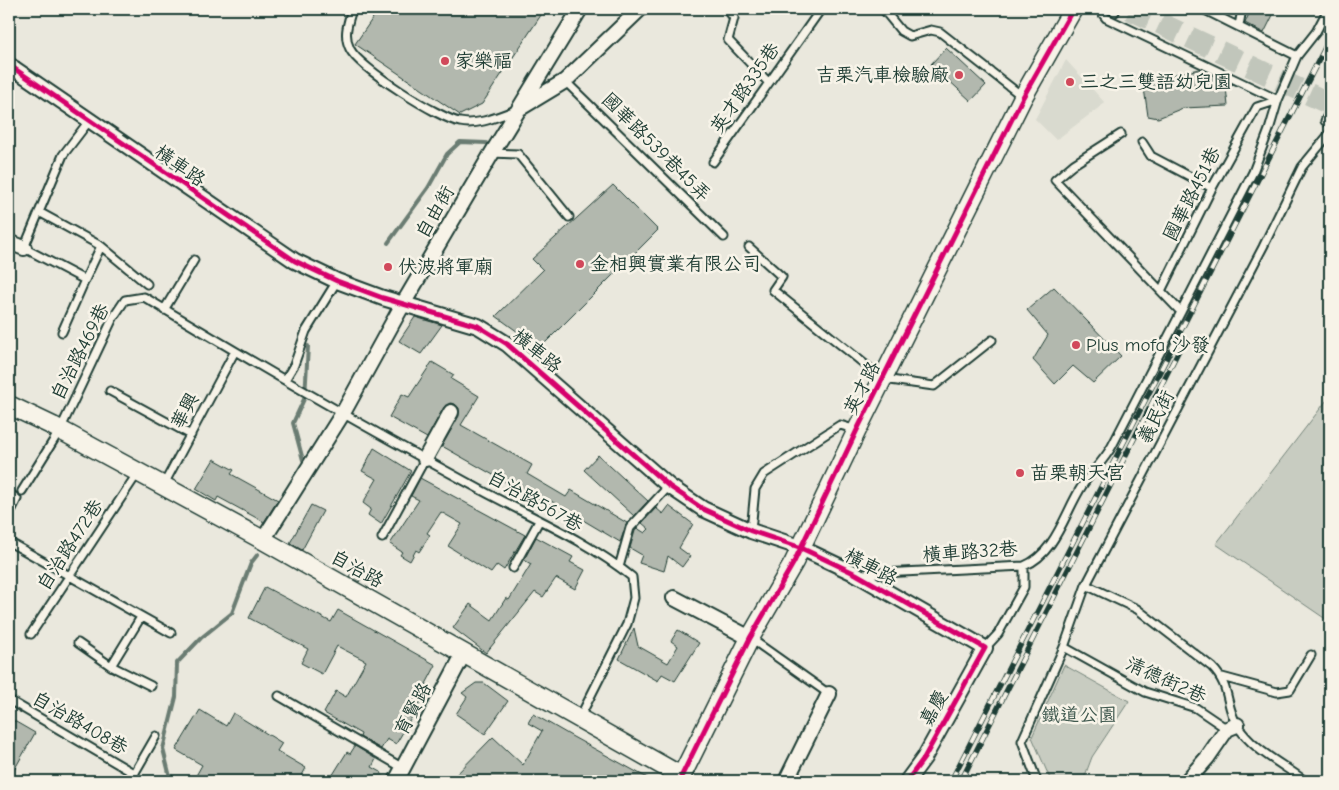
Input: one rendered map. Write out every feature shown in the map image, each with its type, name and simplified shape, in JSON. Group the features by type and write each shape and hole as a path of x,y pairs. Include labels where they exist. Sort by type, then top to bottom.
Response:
{"street":[{"name":"自由街","path":"264,540 343,413 403,304 518,109 580,9"},
{"path":"518,109 564,81 640,9"},
{"name":"英才路","path":"680,778 750,638 794,562 799,547 856,430 1024,97 1073,9"},
{"name":"橫車路","path":"9,65 295,261 337,281 403,304 478,326 507,344 669,486 703,509 751,531 799,547 856,574 985,648"},
{"path":"9,241 24,248"},
{"name":"自治路","path":"9,406 60,430 137,474 264,540 680,778"},
{"path":"425,459 451,412"},
{"path":"674,598 750,638"},
{"name":"嘉慶","path":"908,781 924,758 985,648"},
{"name":"育賢路","path":"396,781 464,654"},
{"path":"786,781 829,694"},
{"path":"1187,781 1232,727"}],"lane":[{"path":"352,9 345,31 350,49 360,63 444,118 462,123 487,120 518,109"},
{"path":"727,9 734,18 728,40 768,82"},
{"name":"英才路335巷","path":"713,162 821,9"},
{"path":"884,9 901,32 910,36 931,30 940,32 1024,97"},
{"path":"1099,9 1106,18 1278,100"},
{"path":"1203,9 1297,56"},
{"path":"1239,26 1242,9"},
{"name":"橫車路32巷","path":"856,574 1024,566 1032,563 1056,536 1082,485 1104,460 1181,312 1253,172 1278,100 1297,56 1316,32 1328,9"},
{"name":"國華路539巷45弄","path":"564,81 724,237"},
{"name":"國華路451巷","path":"1162,289 1212,188 1257,107 1278,100"},
{"path":"1330,111 1325,121 1330,124"},
{"path":"85,280 24,248 63,155 89,121"},
{"name":"義民街","path":"1037,781 1022,741 1064,647 1086,585 1254,264 1302,167 1330,133"},
{"path":"1121,134 1074,164 1055,180 1162,289 1181,312"},
{"path":"1142,142 1151,156 1212,188"},
{"path":"492,153 518,154 569,217"},
{"path":"39,212 101,246 147,284"},
{"path":"62,332 101,246"},
{"path":"749,247 782,277 773,290 883,379 934,386 992,340"},
{"path":"194,260 164,310 285,380 294,365 306,331 337,281"},
{"name":"自治路469巷","path":"60,430 113,318 125,300 144,297 164,310"},
{"name":"華興","path":"163,486 235,351"},
{"name":"自治路567巷","path":"285,380 619,566 632,577 634,598 628,624 579,719"},
{"path":"110,391 191,435"},
{"path":"751,531 755,489 764,474 840,425 856,430"},
{"path":"22,491 60,430"},
{"path":"382,538 425,459"},
{"name":"自治路472巷","path":"31,634 137,474"},
{"path":"619,566 630,528 669,486"},
{"path":"9,493 17,500 9,516"},
{"path":"513,568 538,521"},
{"path":"9,542 170,633"},
{"path":"985,648 998,634 1024,587 1024,566"},
{"path":"1086,585 1137,609 1212,666 1222,677 1232,727 1252,744 1305,781"},
{"path":"111,666 141,617"},
{"path":"750,638 829,694"},
{"path":"78,643 111,666 151,686"},
{"name":"清德街2巷","path":"1064,647 1145,692 1196,708 1232,727"},
{"path":"1222,677 1277,692 1290,690 1311,654"},
{"path":"280,696 403,768"},
{"name":"自治路408巷","path":"9,700 135,774"},
{"path":"130,781 156,736"}],"shaded area":[{"name":"三之三雙語幼兒園","path":"1066,60 1105,103 1056,140 1035,119"}],"green space":[{"path":"1330,396 1330,622 1216,544"},
{"name":"鐵道公園","path":"1064,665 1129,701 1092,757 1083,781 1051,781 1032,737"}],"building":[{"name":"家樂福","path":"379,9 545,9 482,104 460,115 355,44"},
{"path":"1251,9 1276,9 1264,33 1245,23"},
{"name":"吉栗汽車檢驗廠","path":"946,48 986,85 971,101 931,64"},
{"path":"1200,69 1234,85 1226,87 1228,106 1183,108 1158,118 1148,116 1143,81"},
{"name":"金相興實業有限公司","path":"613,185 658,230 540,348 496,316 543,270 532,259"},
{"name":"Plus mofa 沙發","path":"1054,287 1121,356 1093,383 1073,366 1055,384 1033,360 1048,335 1027,310"},
{"path":"415,317 442,325 421,354 399,341"},
{"path":"432,362 454,375 451,379 479,396 461,425 532,465 527,474 566,497 571,490 627,523 620,542 551,501 548,506 442,446 459,416 459,408 455,404 450,403 444,407 427,438 389,417 402,394 409,397"},
{"path":"374,448 411,471 381,524 368,515 371,509 363,503 377,479 362,471"},
{"path":"598,455 648,501 634,516 584,470"},
{"path":"214,459 234,470 231,474 278,500 264,522 218,497 216,501 196,489"},
{"path":"420,478 525,535 504,570 497,565 491,573 448,546 462,524 441,512 427,533 430,535 419,552 416,550 410,561 400,555 402,552 390,544 419,500 411,496"},
{"path":"311,505 323,511 302,550 290,543"},
{"path":"669,506 693,524 679,548 690,556 682,567 668,556 664,571 639,563 642,555 630,548 637,528 645,533 649,529 642,523 656,508 663,514"},
{"path":"536,537 573,557 570,562 585,570 575,589 556,578 543,597 535,592 486,653 453,628 470,604 492,620 506,598 509,600 531,564 524,560"},
{"path":"353,570 363,576 359,582 349,577"},
{"path":"265,587 331,622 338,610 436,665 426,684 430,686 396,744 387,739 381,749 360,737 361,734 324,713 336,691 346,697 366,661 337,646 322,674 301,663 308,649 249,618"},
{"path":"634,628 638,646 668,663 678,646 671,641 678,630 699,643 675,681 662,674 658,681 619,659"},
{"path":"476,683 484,683 508,701 485,734 456,714 467,697 462,693"},
{"path":"200,710 226,726 233,713 282,743 277,751 306,768 299,781 193,781 202,765 176,750"},
{"path":"533,714 653,781 450,781 493,737 523,765 542,731 528,723"},
{"path":"9,718 35,733 9,779"},
{"path":"355,746 376,759 372,767 381,772 385,781 329,781 347,752 350,754"}],"waterway":[{"path":"388,243 428,188 447,154 460,142 486,143"},
{"path":"303,460 293,423 305,397 308,346"},
{"path":"171,781 163,749 176,697 177,663 201,638 232,613 251,563 258,554"}],"tunnel":[{"path":"1130,9 1330,104"}],"railway":[{"path":"951,781 1330,38"},
{"path":"961,781 1183,342"}],"cycle path":[{"path":"679,781 750,638 794,562 857,430 1023,97 1073,9"},
{"path":"9,65 295,261 337,281 383,298 478,326 507,344 669,486 703,509 751,531 799,547 856,574 985,648 924,758 907,781"}],"place":[{"name":"家樂福","path":"445,61"},
{"name":"吉栗汽車檢驗廠","path":"959,75"},
{"name":"三之三雙語幼兒園","path":"1070,82"},
{"name":"金相興實業有限公司","path":"580,264"},
{"name":"伏波將軍廟","path":"388,267"},
{"name":"Plus mofa 沙發","path":"1076,345"},
{"name":"苗栗朝天宮","path":"1020,473"}]}
